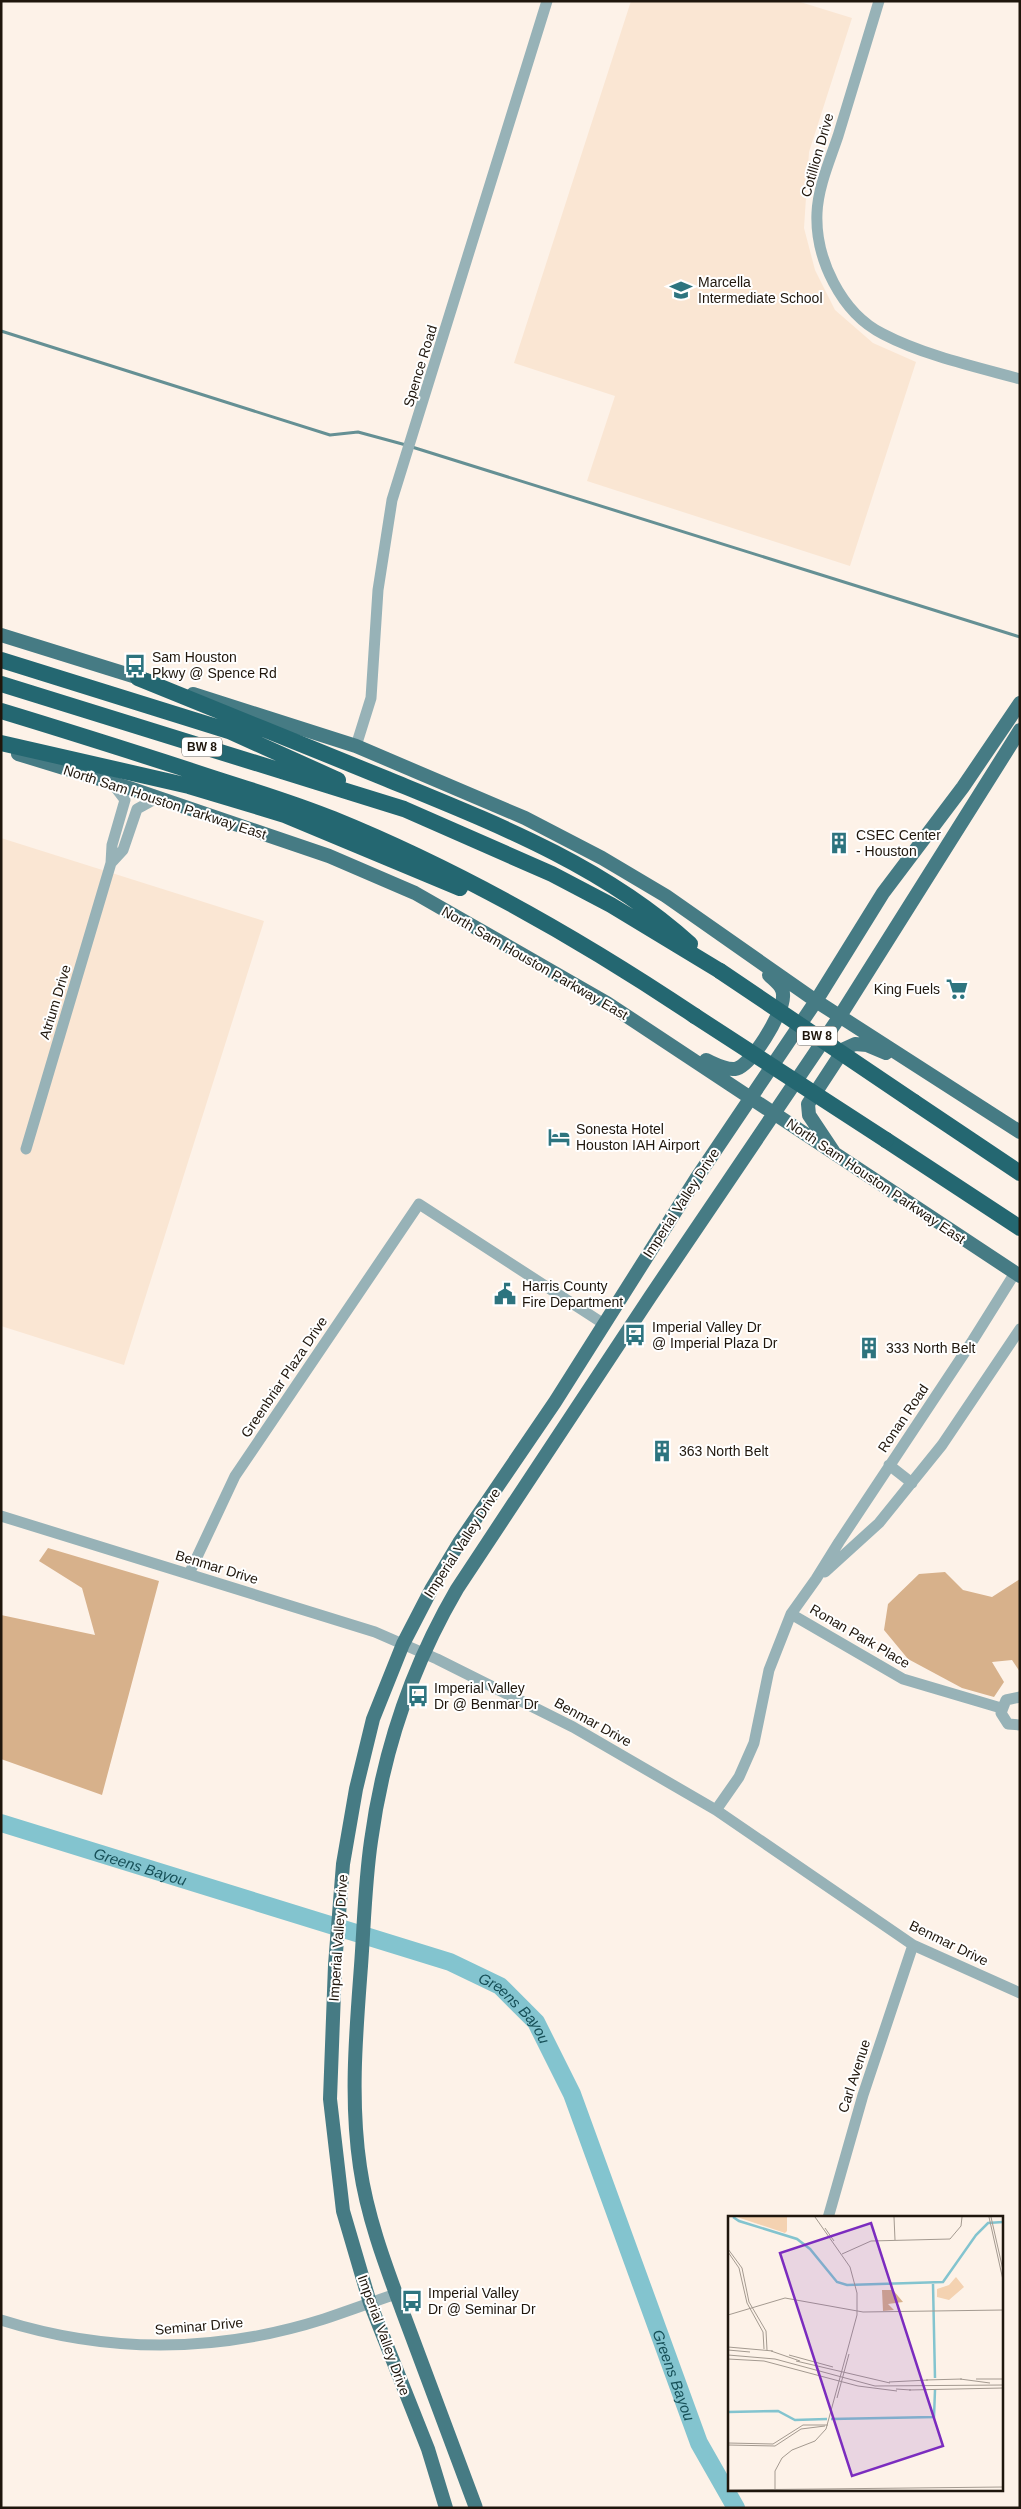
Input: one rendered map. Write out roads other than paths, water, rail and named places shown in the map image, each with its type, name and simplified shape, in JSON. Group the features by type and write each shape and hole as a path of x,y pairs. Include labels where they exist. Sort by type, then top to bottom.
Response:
{"highway":[{"path":"1,660 229,731 404,809"},
{"path":"138,678 495,823 582,865 666,922 720,971"},
{"name":"BW 8","path":"1,684 404,809 552,874 611,905 720,971 1020,1173"},
{"name":"BW 8","path":"1,710 261,793 331,818 413,854 485,889 620,966 1020,1228"},
{"path":"1,743 189,786 285,815 554,927"},
{"path":"992,1155 1020,1168"}],"main road":[{"path":"1,635 289,723 356,746 508,810 584,848 666,896 816,1001 1020,1132"},
{"name":"Imperial Valley Drive","path":"446,2508 428,2449 370,2302 343,2212 330,2099 335,1965 341,1886 353,1804 373,1719 403,1644 450,1558 750,1097 816,1001 883,893 963,787 1020,703"},
{"name":"Imperial Valley Drive","path":"476,2508 396,2294 373,2222 360,2168 354,2087 356,2020 376,1807 392,1738 439,1619 472,1565 840,1016 1020,730"},
{"name":"North Sam Houston Parkway East","path":"1,749 112,783 329,856 416,893 607,1003 1017,1275"},
{"path":"929,831 948,846"},
{"path":"673,1046 722,1067 734,1069 745,1066 774,1024 784,998 782,987 755,957"},
{"path":"838,1158 809,1115 808,1104 844,1049 855,1044 867,1045 922,1068"},
{"path":"629,1284 650,1297"},
{"path":"353,1804 376,1807"},
{"path":"428,2449 452,2444"}],"street":[{"name":"Spence Road","path":"356,746 371,698 378,590 392,500 414,435 547,1"},
{"name":"Cotillion Drive","path":"879,1 820,194 817,231 823,258 836,286 849,305 861,318 881,333 904,344 1020,379"},
{"name":"Atrium Drive","path":"26,1150 111,863 112,845 125,800 112,783"},
{"name":"Atrium Drive","path":"111,863 123,850 137,809 157,798"},
{"name":"Greenbriar Plaza Drive","path":"189,1574 235,1476 419,1204 604,1324"},
{"name":"Ronan Road","path":"716,1810 739,1777 754,1743 768,1670 791,1614 816,1580 889,1465 1017,1275"},
{"name":"Ronan Road","path":"816,1580 879,1523 912,1483 942,1446 1020,1329"},
{"path":"889,1465 912,1483"},
{"name":"Benmar Drive","path":"1,1516 375,1632 403,1644 573,1727 716,1810 913,1945 1020,1993"},
{"name":"Ronan Park Place","path":"791,1614 903,1679 1001,1708"},
{"path":"1020,1697 1010,1698 1001,1708 1004,1721 1012,1726 1020,1726"},
{"name":"Carl Avenue","path":"829,2216 863,2095 913,1945"},
{"name":"Seminar Drive","path":"1,2320 58,2335 96,2341 170,2346 232,2341 274,2332 323,2319 396,2294"}],"waterway":[{"path":"1,331 330,435 358,432 406,445"},
{"path":"412,447 1020,637"},
{"name":"Greens Bayou","path":"1,1823 450,1962 500,1986 536,2022 572,2094 699,2443 736,2508"}],"place":[{"name":"Marcella Intermediate School","path":"681,290"},
{"name":"Sam Houston Pkwy @ Spence Rd","path":"135,665"},
{"name":"CSEC Center - Houston","path":"839,843"},
{"name":"King Fuels","path":"957,989"},
{"name":"Sonesta Hotel Houston IAH Airport","path":"559,1137"},
{"name":"Harris County Fire Department","path":"505,1294"},
{"name":"Imperial Valley Dr @ Imperial Plaza Dr","path":"635,1335"},
{"name":"333 North Belt","path":"869,1348"},
{"name":"363 North Belt","path":"662,1451"},
{"name":"Imperial Valley Dr @ Benmar Dr","path":"418,1696"},
{"name":"Imperial Valley Dr @ Seminar Dr","path":"412,2301"}]}
